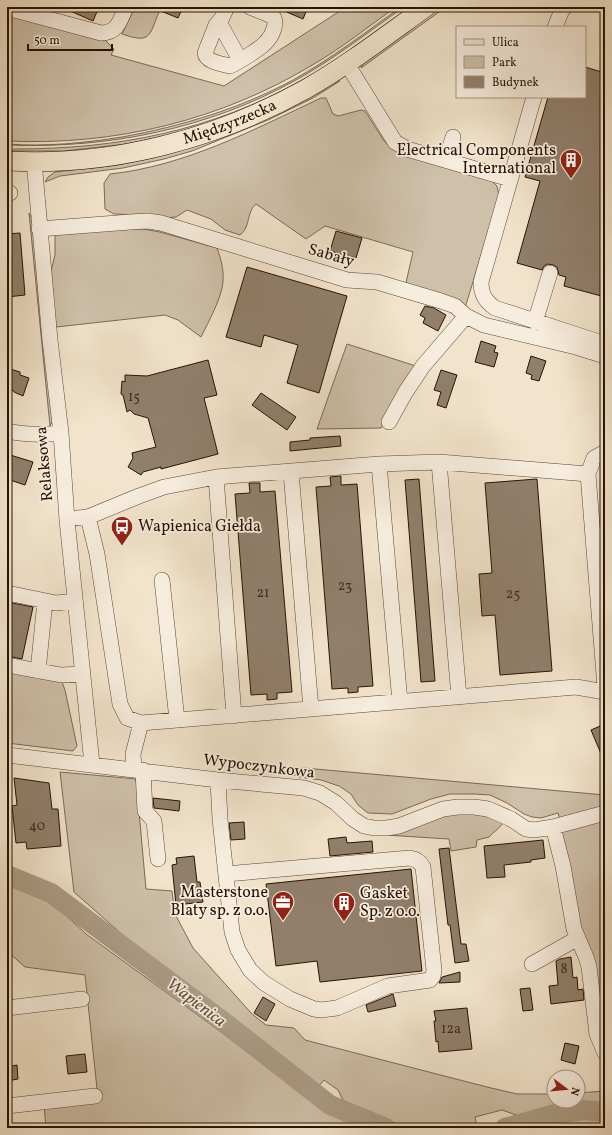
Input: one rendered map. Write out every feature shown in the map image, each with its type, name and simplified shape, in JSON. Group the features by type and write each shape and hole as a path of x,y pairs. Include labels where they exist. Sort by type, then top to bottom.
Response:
{"main road":[{"name":"Międzyrzecka","path":"7,161 65,161 104,157 139,151 194,137 234,123 274,106 306,89 346,64 426,7"}],"street":[{"path":"7,8 101,33 106,33 114,30 126,7"},
{"path":"227,7 222,18 216,25 205,56 213,61 230,66 268,41 276,23 272,16 250,7"},
{"path":"555,26 562,10 565,7"},
{"path":"219,22 240,60"},
{"path":"346,64 396,142 407,149 510,178"},
{"path":"534,98 481,282 481,291 484,299 495,308 605,344"},
{"path":"443,159 450,136"},
{"name":"Relaksowa","path":"34,161 61,433 67,520 92,764"},
{"name":"Sabały","path":"40,229 148,221 161,223 347,280 377,282 441,301 455,306 466,316 484,325 576,347 605,356"},
{"path":"535,322 550,272"},
{"path":"390,422 405,393 423,366 466,316"},
{"path":"7,431 30,435 61,433"},
{"path":"605,452 594,458 588,474 605,687"},
{"path":"67,520 88,517 164,487 216,477 379,464 439,462 588,474"},
{"path":"439,462 459,697"},
{"path":"379,464 400,702"},
{"path":"291,472 311,709"},
{"path":"216,477 234,716"},
{"path":"88,517 97,554 120,704 126,718 141,723 576,687 605,692"},
{"path":"162,580 177,720"},
{"path":"7,593 56,603 75,601"},
{"path":"38,671 45,601"},
{"path":"7,665 61,675 83,674"},
{"path":"141,723 133,754 139,770 145,811 154,821 158,859"},
{"name":"Wypoczynkowa","path":"7,755 218,780 304,788 320,793 336,803 353,819 364,826 374,828 399,826 443,809 458,807 488,809 510,819 526,829 534,830 553,827 605,813"},
{"path":"218,780 220,819 232,932 238,950 250,970 264,983 290,999 314,1009 328,1010 337,1008 388,986 425,982 430,980 433,976 434,970 423,867 421,862 417,860 410,858 226,874"},
{"path":"553,827 563,866 574,928 586,957 599,1006 597,1034 605,1053"},
{"path":"532,964 578,938"},
{"path":"7,1008 82,999"},
{"path":"7,1106 95,1096"}],"green space":[{"path":"135,7 152,7 159,12 151,32 144,38 122,34"},
{"path":"346,7 396,7 346,44 279,84 205,114 127,134 88,139 7,141 7,13 104,39 114,49 111,55 224,86"},
{"path":"401,7 404,7 310,72 262,97 228,111 192,123 156,132 119,139 65,144 122,137 188,122 252,100 307,72"},
{"path":"410,7 414,7 306,81 235,115 174,134 126,144 64,151 12,151 14,149 53,148 127,141 163,134 233,112 268,98 316,72"},
{"path":"438,7 446,7 361,68 366,59"},
{"path":"336,80 340,81 313,98 268,120 192,151 123,168 60,176 45,182 48,177 55,172 118,165 152,158 179,150"},
{"path":"321,98 326,98 333,114 338,116 361,110 365,111 384,141 392,149 491,180 497,186 499,196 465,308 405,287 413,252 325,226 306,239 256,204 251,211 246,228 240,235 225,230 211,219 187,210 176,217 163,218 144,215 114,214 105,209 104,183 110,174 138,170 192,155 244,134"},
{"path":"7,144 36,145 7,145"},
{"path":"29,213 32,219 53,420 50,426"},
{"path":"121,229 143,229 160,232 217,248 223,269 222,288 214,310 201,337 178,320 165,315 56,327 50,275 55,255 56,234"},
{"path":"347,344 416,366 381,428 317,429"},
{"path":"7,671 62,682 77,746 73,751 7,743"},
{"path":"293,767 605,795 605,806 560,821 558,813 541,818 532,817 490,795 450,794 431,799 392,814 368,813 358,805 351,794 339,786 321,780 294,775"},
{"path":"60,772 136,779 146,889 172,891 175,914 193,948 252,1014 266,1025 294,1028 305,1040 487,1087 517,1094 546,1094 546,1109 559,1109 516,1115 502,1110 475,1117 477,1126 469,1128 409,1128 362,1111 343,1100 338,1090 324,1080 318,1087 224,1014 167,974 74,892"},
{"path":"476,811 503,823 489,837 477,840 476,847 451,851 449,839 385,835 443,813"},
{"path":"605,819 605,1044 599,1014 604,1009 602,999 597,998 579,933 561,832"},
{"path":"7,880 47,898 86,934 221,1032 320,1108 368,1128 46,1128 44,1105 98,1098 85,975 25,967 7,951"},
{"path":"605,1091 605,1107 587,1105 586,1092"},
{"path":"577,1116 605,1118 605,1128 523,1128 525,1126"}],"building":[{"path":"61,7 99,7 93,21"},
{"path":"151,7 183,7 178,18"},
{"path":"275,7 308,7 303,19"},
{"name":"Electrical Components International","path":"586,67 605,73 605,297 564,286 566,277 559,275 557,267 553,265 548,264 544,266 542,270 517,263 540,181 525,177 548,98 586,98"},
{"path":"336,231 362,238 356,258 330,251"},
{"path":"20,233 25,295 7,297 7,234"},
{"path":"247,267 347,296 319,393 287,383 298,345 264,335 261,347 226,337"},
{"path":"425,306 434,308 446,315 438,331 423,323 425,318 420,315"},
{"path":"481,341 496,346 494,352 498,353 494,367 475,362"},
{"path":"531,356 546,361 539,381 531,379 532,375 526,373"},
{"path":"208,360 217,395 204,398 218,454 161,469 161,467 143,472 141,475 128,467 133,458 132,453 156,447 148,418 134,414 130,410 127,412 123,395 121,394 122,381 125,382 125,375 147,376"},
{"path":"7,368 20,372 20,375 29,378 23,396 7,388"},
{"path":"441,370 457,375 446,408 437,405 441,392 434,390"},
{"path":"261,393 296,417 287,430 252,405"},
{"path":"340,436 341,446 290,451 290,442 310,440 310,438"},
{"path":"7,454 33,462 25,485 7,479"},
{"path":"341,476 341,485 357,484 373,686 358,687 358,692 348,693 348,688 332,689 316,487 331,486 330,477"},
{"path":"419,479 435,681 421,682 405,480"},
{"path":"537,479 552,671 500,675 495,615 482,616 479,574 492,573 485,483"},
{"path":"249,483 260,483 260,492 275,491 292,692 277,693 277,699 267,700 267,694 251,695 235,494 250,493"},
{"path":"7,602 33,607 22,659 7,656"},
{"path":"605,724 605,763 591,730"},
{"path":"14,778 49,783 52,809 58,809 61,846 27,849 26,842 16,843 12,806 17,805"},
{"path":"153,798 180,801 179,811 154,808"},
{"path":"244,822 245,839 231,840 229,823"},
{"path":"346,837 347,843 372,841 373,852 330,856 328,839"},
{"path":"543,840 545,858 531,860 531,862 504,865 505,877 487,878 484,846"},
{"path":"449,848 461,944 466,944 469,961 455,963 450,925 448,925 439,849"},
{"path":"194,856 197,882 200,882 203,902 176,905 172,865 177,864 176,858"},
{"name":"Gasket Sp. z o.o.","path":"411,869 422,971 320,982 317,961 276,966 266,884"},
{"path":"571,957 573,978 577,977 578,990 583,989 584,1000 551,1004 549,986 558,985 556,961"},
{"path":"460,972 460,982 439,983 442,977"},
{"path":"530,988 533,1010 523,1011 520,989"},
{"path":"393,994 396,1006 368,1012 366,1005"},
{"path":"263,997 275,1004 266,1021 254,1013"},
{"path":"467,1008 472,1049 439,1052 438,1041 436,1042 434,1021 436,1021 434,1011"},
{"path":"565,1043 579,1046 575,1064 561,1060"},
{"path":"85,1054 87,1072 68,1074 66,1056"},
{"path":"17,1065 18,1079 7,1081 7,1067"}],"waterway":[{"name":"Wapienica","path":"7,875 51,893 224,1022 330,1105 386,1128"},
{"name":"Wapienica","path":"505,1128 555,1114 583,1110 605,1112"}],"place":[{"name":"Electrical Components International","path":"571,180"},
{"name":"Wapienica Giełda","path":"122,546"},
{"name":"Masterstone Blaty sp. z o.o.","path":"283,922"},
{"name":"Gasket Sp. z o.o.","path":"344,922"}]}
